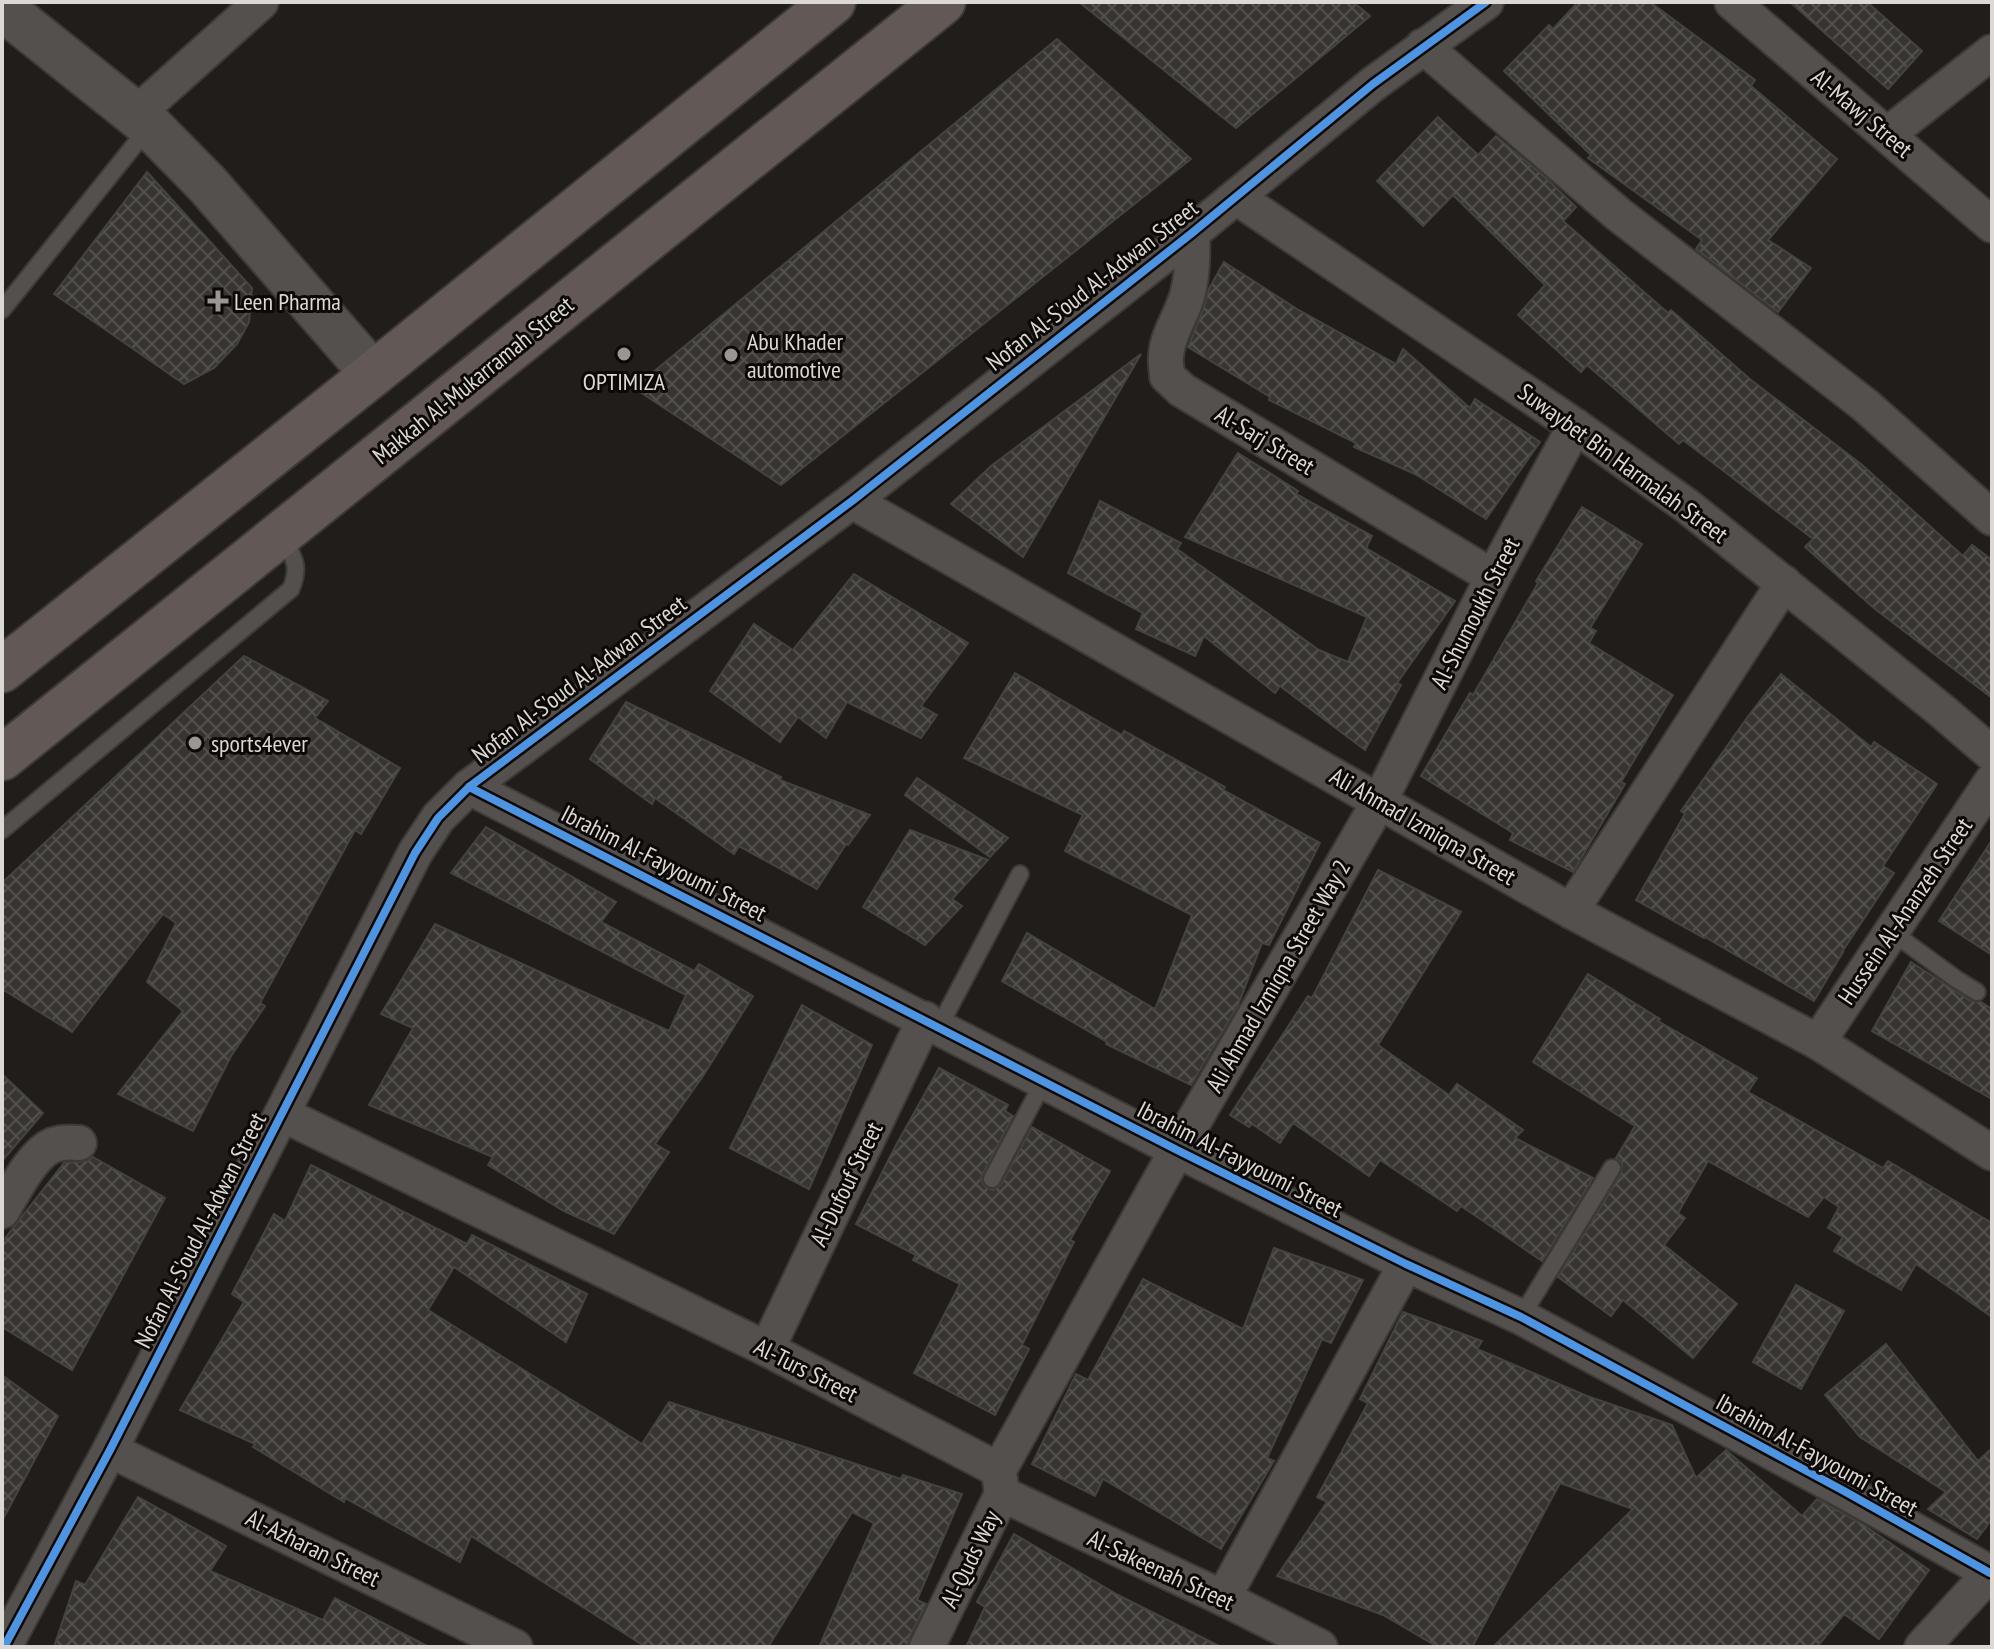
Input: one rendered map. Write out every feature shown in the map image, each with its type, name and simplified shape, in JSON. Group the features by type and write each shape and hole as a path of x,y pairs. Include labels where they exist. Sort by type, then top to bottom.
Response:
{"main road":[{"path":"2,670 833,2"},
{"name":"Makkah Al-Mukarramah Street","path":"2,758 943,2"}],"street":[{"path":"143,120 261,2"},
{"name":"Nofan Al-S'oud Al-Adwan Street","path":"4,1647 110,1450 415,853 438,818 469,787 852,501 1192,233 1313,132 1423,46 1486,2"},
{"name":"Al-Mawj Street","path":"1732,2 1992,225"},
{"path":"2,8 143,120 207,184 373,374"},
{"path":"1423,46 1618,214 1865,405 1992,518"},
{"path":"1888,134 1992,52"},
{"name":"Suwaybet Bin Harmalah Street","path":"1236,197 1575,426 1687,506 1992,754"},
{"name":"Al-Sarj Street","path":"1192,233 1191,278 1186,300 1169,340 1167,376 1182,390 1493,577"},
{"name":"Al-Shumoukh Street","path":"1379,802 1493,577 1575,426"},
{"name":"Ali Ahmad Izmiqna Street","path":"852,501 1571,911 1818,1042 1992,1153"},
{"path":"1571,911 1784,583"},
{"name":"Hussein Al-Ananzeh Street","path":"1818,1042 1992,781"},
{"name":"Ibrahim Al-Fayyoumi Street","path":"469,787 1177,1150 1406,1264 1521,1317 1991,1572"},
{"name":"Ali Ahmad Izmiqna Street Way 2","path":"1177,1150 1379,802"},
{"name":"Al-Dufouf Street","path":"767,1349 932,1023"},
{"name":"Al-Turs Street","path":"282,1114 767,1349 1000,1482"},
{"path":"2,1211 42,1152 53,1145 79,1143"},
{"path":"1000,1482 1177,1150"},
{"path":"1223,1598 1406,1264"},
{"name":"Al-Azharan Street","path":"110,1450 515,1647"},
{"name":"Al-Sakeenah Street","path":"1000,1482 1320,1647"},
{"name":"Al-Quds Way","path":"927,1647 1000,1482"},
{"path":"1922,1647 1991,1572"}],"lane":[{"path":"2,310 143,120"},
{"path":"2,830 291,589 297,575 296,564 282,534"},
{"path":"932,1023 1020,874"},
{"path":"1892,932 1977,992"},
{"path":"992,1179 1044,1081"},
{"path":"1521,1317 1612,1168"}],"building":[{"path":"1079,2 1353,2 1370,16 1236,128"},
{"path":"1578,2 1650,2 1755,80 1751,86 1837,159 1768,240 1811,268 1778,312 1696,249 1702,240 1588,158 1591,155 1504,71 1549,25 1553,29"},
{"path":"1790,2 1867,2 1922,51 1888,89"},
{"path":"1057,39 1191,159 781,485 634,388"},
{"path":"1438,117 1478,155 1496,136 1576,207 1563,221 1668,313 1671,310 1751,380 1861,464 1963,556 1972,545 1992,560 1992,698 1875,609 1805,547 1813,539 1683,440 1679,444 1587,365 1581,372 1518,315 1545,285 1453,195 1423,226 1377,181"},
{"path":"147,172 252,288 249,322 237,344 214,368 184,384 54,294"},
{"path":"1224,262 1297,309 1396,364 1403,349 1470,408 1475,399 1540,442 1486,519 1415,474 1354,447 1356,443 1269,400 1270,397 1188,347 1209,289"},
{"path":"1141,354 1023,557 951,504 991,466"},
{"path":"1238,453 1298,491 1296,494 1372,536 1366,548 1455,601 1397,683 1401,685 1365,750 1280,686 1275,693 1204,636 1195,656 1136,629 1143,613 1068,573 1100,501 1181,543 1177,549 1319,650 1348,662 1367,617 1185,537"},
{"path":"1582,507 1642,544 1590,628 1596,631 1589,643 1673,695 1621,782 1625,784 1573,872 1510,840 1513,833 1421,776 1470,693 1473,695 1538,583 1536,581"},
{"path":"854,574 968,643 921,706 937,715 921,738 847,702 826,738 798,717 780,742 710,691 754,624 793,650"},
{"path":"244,656 328,701 315,718 400,768 361,834 355,830 260,1003 265,1006 231,1056 193,1131 118,1094 183,1011 147,982 176,923 163,914 72,1032 2,989 2,883"},
{"path":"1015,673 1122,735 1124,731 1225,787 1223,790 1320,843 1269,945 1262,943 1238,1005 1191,1085 1106,1044 1002,981 1027,933 1155,1009 1192,915 1065,851 1083,815 964,758"},
{"path":"1781,674 1871,747 1874,742 1937,784 1883,866 1894,873 1814,1001 1636,900 1685,814 1681,811"},
{"path":"626,702 781,777 780,780 870,815 846,844 817,889 739,846 734,854 655,798 652,804 590,759"},
{"path":"917,778 1008,838 990,857 905,795"},
{"path":"486,827 616,902 601,922 694,971 699,964 753,996 703,1076 655,1144 669,1152 614,1234 564,1211 488,1165 493,1157 369,1105 413,1028 381,1014 435,924 669,1031 686,995 451,873"},
{"path":"910,830 988,860 952,899 962,906 925,945 863,907"},
{"path":"1992,840 1992,955 1939,921"},
{"path":"1378,870 1461,912 1378,1045 1449,1095 1457,1084 1523,1130 1515,1138 1593,1178 1542,1261 1461,1206 1457,1211 1380,1160 1369,1176 1293,1123 1280,1143 1252,1124 1249,1127 1230,1115 1308,996 1312,998"},
{"path":"1911,962 1971,1001 1981,1002 1992,1009 1992,1099 1872,1031"},
{"path":"1588,974 1660,1019 1658,1021 1757,1078 1748,1092 1883,1168 1888,1161 1992,1223 1992,1317 1916,1264 1901,1290 1834,1251 1843,1237 1828,1228 1839,1207 1824,1197 1808,1217 1708,1161 1678,1213 1685,1218 1664,1245 1737,1304 1693,1358 1623,1300 1611,1316 1558,1277 1621,1174 1622,1163 1616,1158 1635,1126 1533,1062"},
{"path":"802,1005 872,1045 809,1189 730,1148"},
{"path":"939,1068 1008,1105 1005,1111 1013,1116 982,1175 981,1180 986,1188 993,1190 1001,1185 1032,1127 1110,1171 1070,1240 1074,1242 1022,1345 1029,1349 995,1415 914,1373 960,1284 913,1260 916,1255 856,1224"},
{"path":"2,1074 43,1113 2,1161"},
{"path":"93,1157 165,1198 72,1370 2,1327 2,1242 64,1163 87,1161"},
{"path":"311,1165 467,1244 472,1235 587,1294 566,1342 454,1267 428,1310 642,1444 669,1402 901,1479 903,1475 962,1494 917,1600 926,1604 907,1647 819,1647 874,1523 852,1512 768,1647 646,1647 471,1536 460,1562 345,1498 344,1502 253,1447 255,1444 180,1410 244,1302 232,1294 274,1214 285,1221"},
{"path":"1274,1248 1363,1280 1331,1343 1322,1339 1267,1458 1274,1461 1221,1549 1103,1479 1095,1496 1032,1464 1076,1374 1088,1380 1143,1279 1243,1329"},
{"path":"1796,1285 1844,1311 1801,1389 1753,1362"},
{"path":"1403,1312 1482,1341 1477,1349 1587,1396 1672,1425 1696,1478 1726,1450 1802,1516 1817,1499 1864,1525 1929,1570 1879,1639 1844,1614 1817,1647 1493,1647 1633,1509 1560,1483 1472,1647 1438,1647 1383,1615 1277,1576 1327,1502 1317,1497 1368,1403 1360,1399"},
{"path":"1886,1344 1978,1461 1992,1448 1992,1519 1977,1539 1928,1509 1946,1492 1860,1437 1825,1395"},
{"path":"2,1375 58,1416 2,1521"},
{"path":"138,1497 226,1546 210,1571 323,1620 335,1598 429,1647 54,1647 76,1581 85,1585"},
{"path":"1014,1534 1118,1595 1221,1647 966,1647 985,1607 977,1602"}],"cycle path":[{"path":"4,1647 110,1450 415,853 438,818 469,787 852,501 1192,233 1373,84 1486,2"},
{"path":"469,787 1177,1150 1406,1264 1521,1317 1990,1573"}],"place":[{"name":"Leen Pharma","path":"218,301"},
{"name":"OPTIMIZA","path":"624,354"},
{"name":"Abu Khader automotive","path":"731,355"},
{"name":"sports4ever","path":"195,743"}]}
